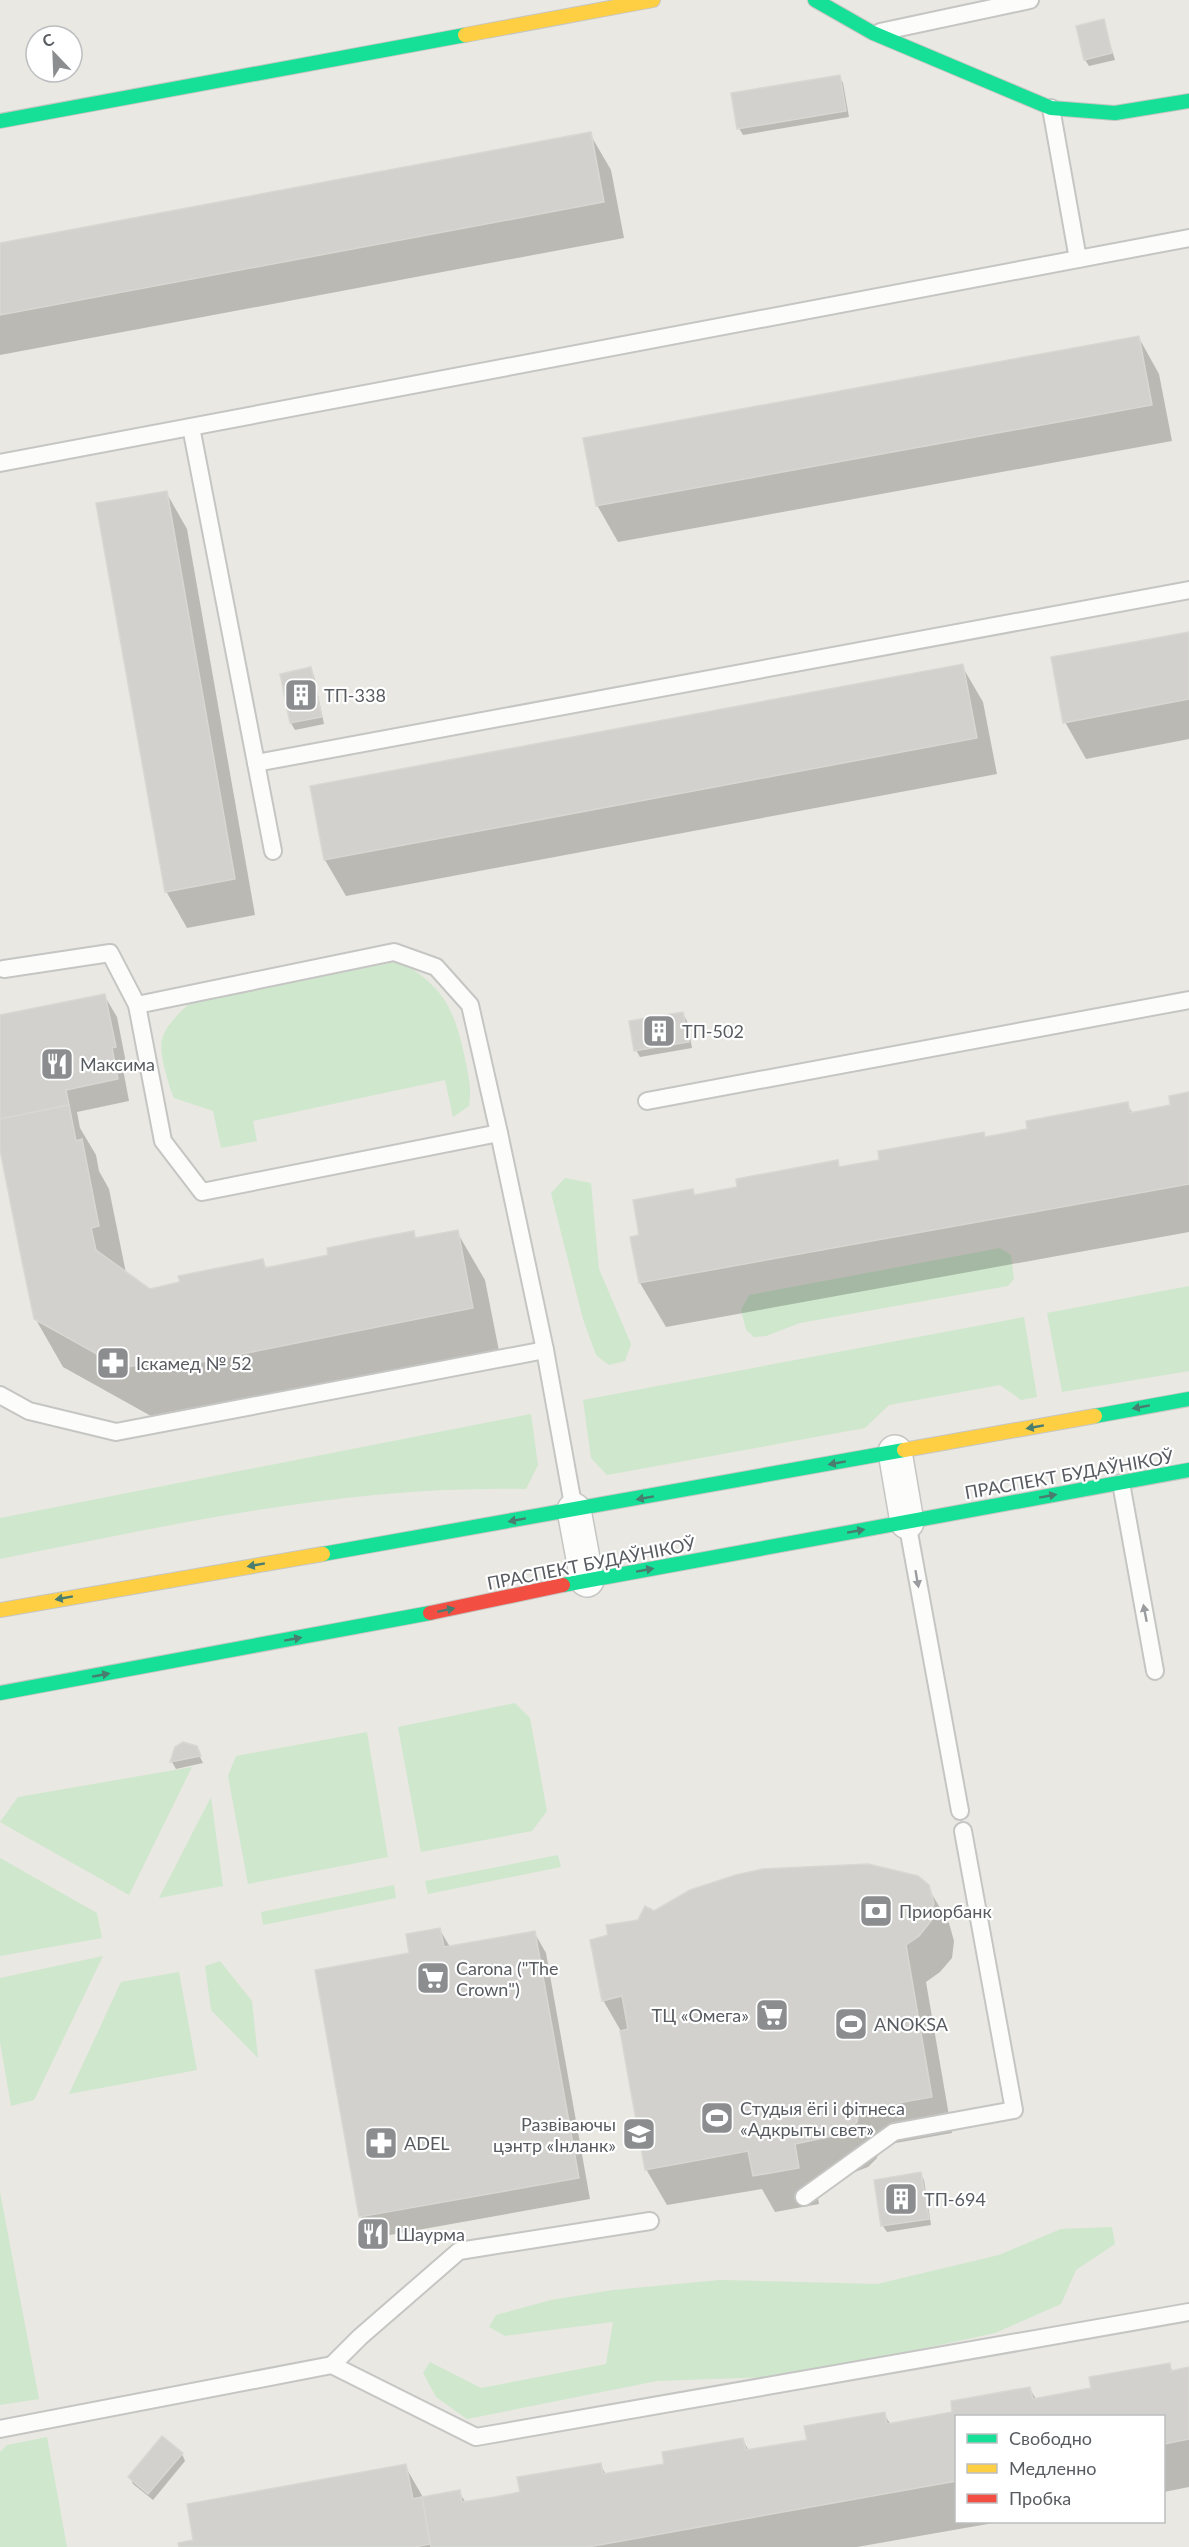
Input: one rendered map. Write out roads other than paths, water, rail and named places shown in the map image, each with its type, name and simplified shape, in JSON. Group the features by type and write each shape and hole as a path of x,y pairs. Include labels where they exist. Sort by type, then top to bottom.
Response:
{"main road":[{"path":"0,121 653,0"},
{"path":"815,0 873,33 1051,108 1115,113 1189,101"},
{"path":"0,1610 574,1510 1189,1399"},
{"name":"ПРАСПЕКТ БУДАЎНІКОЎ","path":"0,1693 389,1621 587,1580 1189,1470"},
{"path":"0,1601 34,1603"},
{"path":"17,1702 44,1685"}],"street":[{"path":"895,1452 907,1522"},
{"path":"574,1510 587,1580"}],"lane":[{"path":"873,33 1030,0"},
{"path":"1051,108 1078,259"},
{"path":"0,463 1189,238"},
{"path":"191,427 273,851"},
{"path":"256,763 1189,590"},
{"path":"137,1005 394,952 436,967 470,1005 545,1350 574,1510"},
{"path":"4,969 110,953 137,1005 163,1141 202,1191 499,1132"},
{"path":"647,1101 1189,1000"},
{"path":"0,1395 29,1411 116,1432 545,1350"},
{"path":"1120,1483 1155,1671"},
{"path":"907,1522 960,1811"},
{"path":"804,2196 894,2132 1014,2110 963,1831"},
{"path":"0,2429 332,2365 360,2337 459,2251 650,2221"},
{"path":"332,2365 476,2437 1189,2312"}],"place":[{"name":"ТП-338","path":"301,695"},
{"name":"ТП-502","path":"659,1031"},
{"name":"Максима","path":"57,1064"},
{"name":"Іскамед № 52","path":"113,1363"},
{"name":"Приорбанк","path":"876,1911"},
{"name":"Carona (\"The Crown\")","path":"433,1978"},
{"name":"ТЦ «Омега»","path":"772,2015"},
{"name":"ANOKSA","path":"851,2024"},
{"name":"Студыя ёгі і фітнеса «Адкрыты свет»","path":"717,2118"},
{"name":"Развіваючы цэнтр «Інланк»","path":"639,2134"},
{"name":"ADEL","path":"381,2143"},
{"name":"ТП-694","path":"901,2199"},
{"name":"Шаурма","path":"373,2234"}]}
